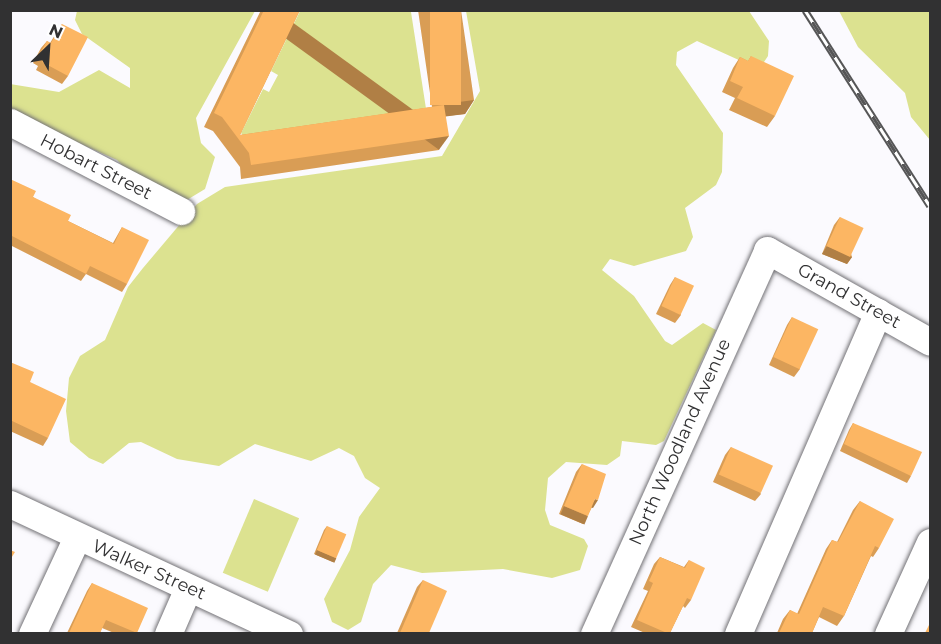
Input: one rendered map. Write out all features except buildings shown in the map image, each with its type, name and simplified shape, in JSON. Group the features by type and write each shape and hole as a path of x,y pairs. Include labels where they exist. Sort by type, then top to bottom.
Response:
{"street":[{"name":"Hobart Street","path":"10,122 182,211"},
{"name":"Grand Street","path":"767,250 930,342"},
{"name":"North Woodland Avenue","path":"594,633 767,250"},
{"path":"738,633 878,312"},
{"name":"Walker Street","path":"10,504 77,537 289,633"},
{"path":"32,633 77,537"},
{"path":"888,633 930,542"},
{"path":"168,633 188,588"}],"green space":[{"path":"407,10 411,12 427,115 247,141 241,133 263,89 269,92 278,75 271,71 300,11"},
{"path":"77,11 255,11 196,118 201,143 215,157 205,189 167,212 117,160 11,113 10,84 59,92 99,70 130,88 130,68 82,34 75,20"},
{"path":"466,11 749,11 769,41 768,56 764,62 741,61 697,41 677,52 676,65 723,133 722,172 716,185 685,208 693,237 686,251 634,266 610,259 602,270 634,296 665,341 672,345 703,323 716,330 664,441 656,445 622,441 620,456 607,465 566,462 548,478 545,510 550,525 584,539 588,546 580,570 552,578 503,569 422,573 391,565 373,584 361,622 348,630 332,622 324,599 350,550 359,517 380,488 365,478 354,456 339,448 311,461 255,444 219,466 177,459 141,442 129,443 103,464 89,458 70,442 66,411 69,378 80,356 105,340 128,287 143,268 197,204 225,187 442,156 480,91"},
{"path":"839,11 930,11 930,140 911,117 905,93 858,47"},
{"path":"254,499 299,518 268,592 223,573"}],"railway":[{"path":"805,10 930,206"}]}
